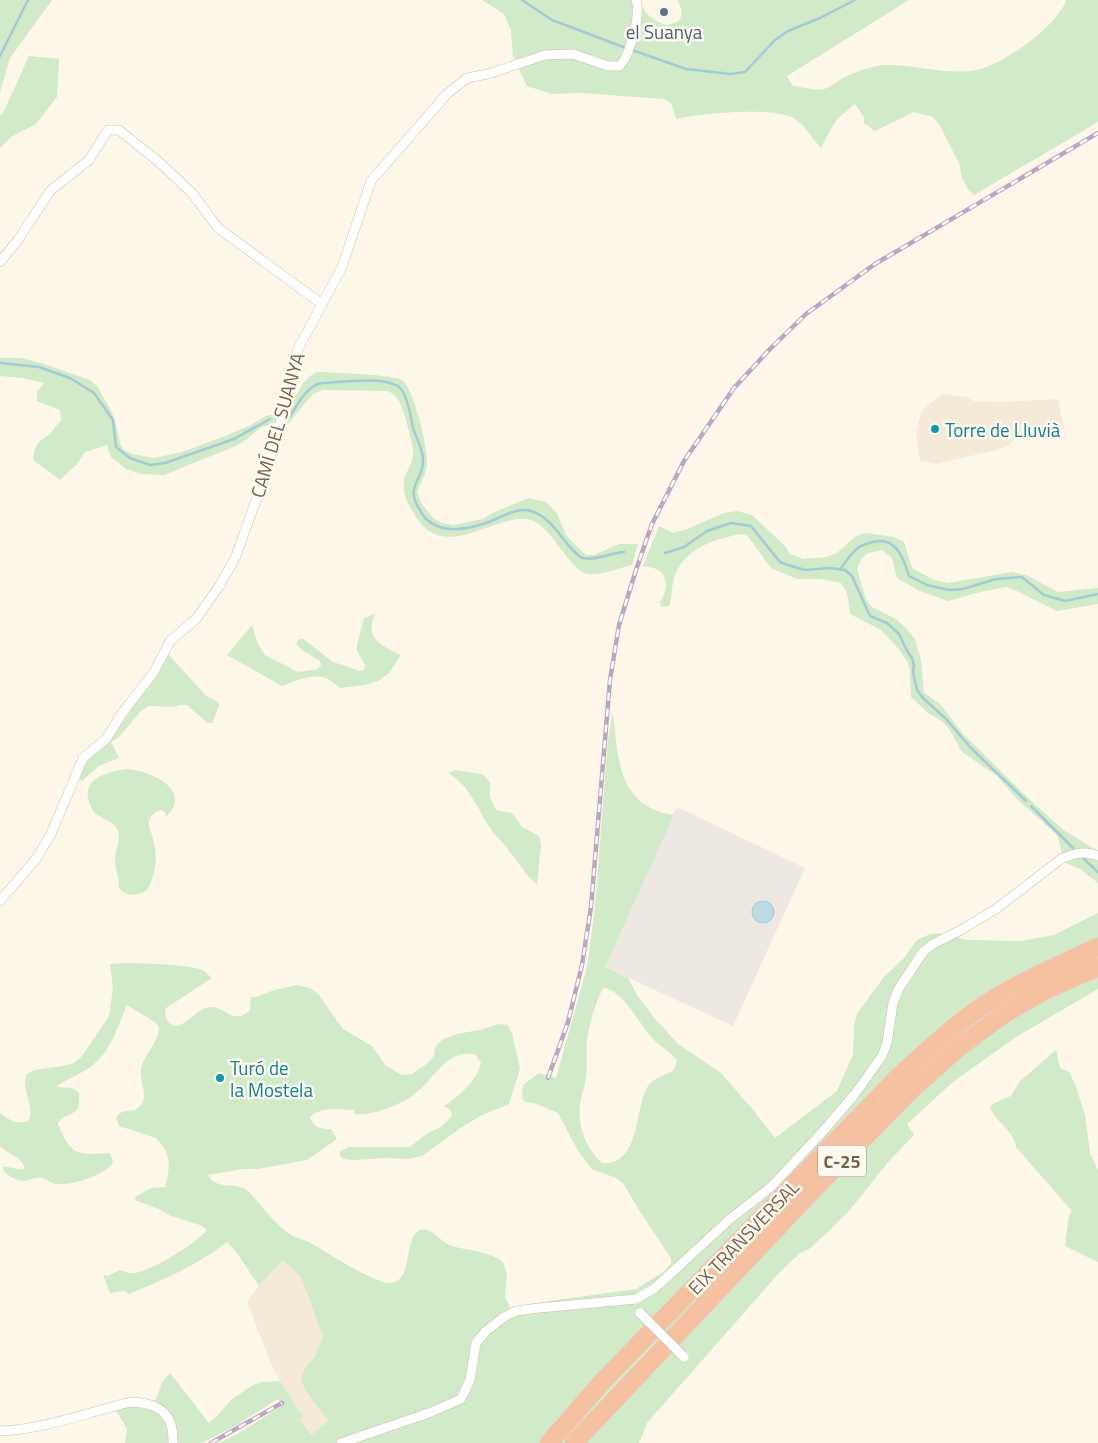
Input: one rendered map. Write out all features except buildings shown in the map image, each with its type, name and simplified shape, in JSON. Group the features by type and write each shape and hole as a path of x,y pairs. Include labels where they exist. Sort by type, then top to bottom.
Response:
{"highway":[{"name":"EIX TRANSVERSAL","path":"549,1443 603,1381 897,1078 945,1035 995,998 1098,947"},
{"name":"EIX TRANSVERSAL","path":"574,1443 819,1184 911,1090 951,1054 1004,1014 1046,990 1098,967"}],"street":[{"name":"CAMÍ DEL SUANYA","path":"0,901 36,859 51,834 83,758 106,739 123,712 154,672 170,641 196,618 220,585 236,556 260,489 288,397 298,349 342,267 371,181 447,94 467,78 488,74 545,55 573,54 608,66 622,63 635,29 638,14 636,0"},
{"path":"0,262 18,240 50,191 89,160 108,130 119,130 160,162 192,193 218,228 322,304"},
{"path":"341,1443 429,1413 461,1399 470,1380 476,1343 486,1331 504,1316 539,1308 633,1300 655,1288 730,1219 771,1187 787,1168 806,1151 849,1101 882,1056 887,1043 891,1010 897,995 911,970 927,948 996,909 1061,859 1072,854 1084,852 1098,856"},
{"path":"633,1300 640,1313 687,1360"},
{"path":"0,1432 28,1429 132,1402 150,1405 166,1414 172,1422 173,1439"}],"shaded area":[{"path":"943,394 967,397 973,401 1003,402 1058,399 1064,429 1016,438 1009,445 997,450 935,464 920,461 916,433 919,420 923,410"},
{"path":"677,807 805,868 733,1026 605,967"},
{"path":"283,1260 301,1277 323,1337 317,1352 306,1367 309,1395 329,1421 311,1436 300,1419 303,1417 271,1363 247,1302 259,1285"}],"green space":[{"path":"0,0 52,0 10,58 0,92"},
{"path":"482,0 640,0 643,9 650,16 666,25 678,22 681,17 681,9 677,0 909,0 787,76 793,86 819,90 827,88 856,72 882,65 960,72 983,68 1011,54 1040,34 1061,11 1066,0 1098,0 1098,122 974,195 967,188 959,163 939,124 933,117 914,112 875,131 864,123 864,117 855,104 834,123 821,148 800,123 792,117 782,114 735,112 676,119 672,104 664,99 581,93 552,94 527,86 513,56 511,30 504,14"},
{"path":"29,56 59,59 57,97 36,124 11,137 0,148 0,116"},
{"path":"0,358 21,358 90,380 97,386 110,409 123,449 132,454 154,458 182,452 249,426 266,416 279,413 297,394 303,383 317,372 366,374 397,378 402,380 407,386 419,419 427,456 427,467 417,492 422,504 433,518 442,523 453,525 483,519 492,513 529,498 546,502 557,513 566,535 586,555 594,555 619,544 638,544 632,565 603,573 587,574 580,571 543,528 527,519 513,520 454,537 440,536 427,530 416,517 405,495 404,484 412,459 412,444 398,398 387,391 323,390 313,394 287,425 274,423 260,428 236,446 164,475 141,474 126,469 111,457 107,445 85,452 77,464 60,480 33,460 35,448 61,420 60,410 37,401 37,392 44,383 23,378 0,376"},
{"path":"737,511 752,515 784,545 790,554 803,559 827,557 837,553 856,536 866,533 894,537 904,542 912,568 934,580 948,583 1012,572 1026,575 1058,592 1098,588 1098,604 1057,611 1006,587 948,601 920,591 897,578 892,558 882,550 866,554 857,569 866,600 872,607 896,619 915,639 921,660 924,693 940,704 964,735 1062,829 1098,851 1098,883 1080,869 1064,862 1058,837 1055,833 1018,800 996,775 962,752 944,723 927,712 911,697 910,670 907,661 881,630 850,614 847,594 841,583 821,579 797,579 771,568 747,535 738,535 709,543 689,555 675,575 669,606 661,607 660,602 666,589 664,575 656,569 643,566 659,526 673,533 724,513"},
{"path":"375,614 372,623 373,636 382,644 401,655 389,673 378,681 365,685 340,688 326,678 315,676 282,686 227,655 252,625 258,644 265,655 298,672 317,669 321,666 320,661 296,644 302,638 333,662 360,671 364,670 365,665 357,650 357,645 364,618"},
{"path":"169,655 206,696 220,703 212,723 208,723 187,705 175,707 149,706 141,711 118,738 111,742 119,758 99,766 82,781 77,779 85,764 116,732"},
{"path":"613,711 619,762 631,791 641,802 655,810 674,815 605,967 628,978 637,995 678,1044 721,1073 775,1138 837,1091 853,1054 854,1026 857,1014 883,978 903,959 917,940 930,934 939,933 967,940 1021,941 1054,935 1098,913 1098,989 1016,1037 953,1082 907,1124 914,1135 831,1229 809,1249 800,1253 778,1274 647,1423 639,1443 219,1443 239,1433 282,1406 278,1399 235,1426 202,1443 125,1443 127,1429 112,1403 156,1400 162,1382 170,1373 209,1423 231,1400 253,1385 262,1382 280,1381 303,1417 300,1420 311,1435 329,1421 311,1399 302,1380 303,1372 317,1352 323,1337 301,1277 283,1260 259,1285 227,1242 192,1265 155,1283 129,1294 125,1291 110,1293 103,1275 108,1276 120,1270 135,1273 152,1267 184,1249 207,1230 200,1225 171,1216 159,1209 135,1200 136,1196 152,1188 165,1187 169,1167 165,1149 156,1138 119,1126 116,1118 121,1113 139,1107 144,1099 141,1069 157,1038 159,1027 156,1023 127,1005 113,1037 99,1059 84,1071 56,1086 74,1089 79,1094 78,1108 58,1123 67,1142 71,1148 82,1153 110,1153 113,1162 109,1167 88,1179 63,1184 55,1184 39,1178 20,1181 9,1176 4,1171 3,1167 25,1169 21,1161 0,1146 0,1113 10,1120 17,1122 29,1120 30,1107 25,1086 27,1074 35,1070 74,1063 82,1056 109,1016 113,988 110,964 143,963 184,966 202,970 212,978 166,1008 167,1020 177,1026 207,1008 216,1008 239,1016 250,1010 251,997 297,985 310,988 318,994 343,1029 372,1046 386,1066 402,1075 412,1074 428,1063 434,1056 435,1047 442,1040 456,1034 480,1030 498,1024 507,1025 512,1033 520,1069 509,1104 480,1116 422,1156 409,1159 353,1160 344,1159 340,1156 340,1151 349,1147 410,1147 425,1135 442,1126 452,1116 448,1108 443,1107 466,1088 479,1070 481,1063 476,1055 466,1053 450,1059 417,1092 404,1101 388,1108 363,1114 355,1114 354,1110 337,1109 320,1111 314,1114 310,1117 313,1124 321,1128 331,1129 337,1139 307,1160 258,1169 244,1169 208,1175 216,1183 243,1188 248,1191 274,1220 291,1235 309,1242 372,1278 390,1283 397,1281 406,1268 415,1234 420,1230 429,1230 452,1246 485,1253 503,1262 507,1274 505,1297 510,1308 636,1289 665,1271 671,1263 669,1255 623,1183 616,1178 592,1169 578,1151 558,1113 534,1103 525,1102 522,1098 523,1085 539,1073 556,1078 587,967 595,907 608,740","holes":["603,988 610,990 624,1001 654,1040 677,1061 674,1070 656,1079 648,1086 630,1146 624,1155 615,1161 602,1163 587,1144 581,1128 579,1112 586,1078 587,1039 591,1020"]},
{"path":"126,769 146,773 166,783 172,790 175,798 174,807 166,817 165,812 161,810 154,813 149,821 155,845 154,872 147,890 136,894 125,893 119,888 115,858 119,841 118,831 111,822 94,812 88,798 90,785 94,781 106,774"},
{"path":"455,770 485,776 490,783 490,797 496,810 512,813 522,827 539,836 541,845 537,884 490,829 467,790 448,773"},
{"path":"1056,1050 1060,1068 1069,1072 1075,1084 1085,1115 1090,1153 1098,1171 1098,1262 1065,1246 1069,1216 1072,1211 1016,1147 1012,1136 990,1107 994,1103 1011,1096 1019,1082"}],"water":[{"path":"763,901 771,904 774,912 771,920 763,923 755,920 752,912 755,904"}],"waterway":[{"path":"0,56 28,0"},
{"path":"522,0 552,20 626,48"},
{"path":"632,50 686,69 731,74 745,72 775,40 788,31 820,18 855,0"},
{"path":"0,363 39,367 70,378 94,393 113,420 116,447 130,458 150,465 165,463 234,439 270,419"},
{"path":"290,416 308,390 318,384 364,380 386,382 395,385 401,389 406,397 413,428 422,453 422,468 414,488 414,494 418,507 426,519 441,527 459,529 486,523 516,511 531,511 544,517 569,546 583,558 588,559 624,552"},
{"path":"665,553 684,547 707,531 731,523 751,526 780,562 805,570 830,568 845,570 852,576 870,616 887,623 899,634 912,658 917,690 923,698 1026,801"},
{"path":"840,569 860,546 878,541 892,544 901,554 909,576 927,585 949,590 963,589 996,579 1022,577 1044,595 1065,601 1098,594"},
{"path":"1031,806 1075,850"},
{"path":"1081,856 1098,872"}],"railway":[{"path":"548,1078 568,1022 582,965 591,907 610,680 619,625 652,524 684,461 734,388 806,314 875,264 1098,133"},
{"path":"211,1443 282,1403"}],"place":[{"name":"el Suanya","path":"664,12"},
{"name":"Torre de Lluvià","path":"935,429"},
{"name":"Turó de la Mostela","path":"220,1078"}]}
